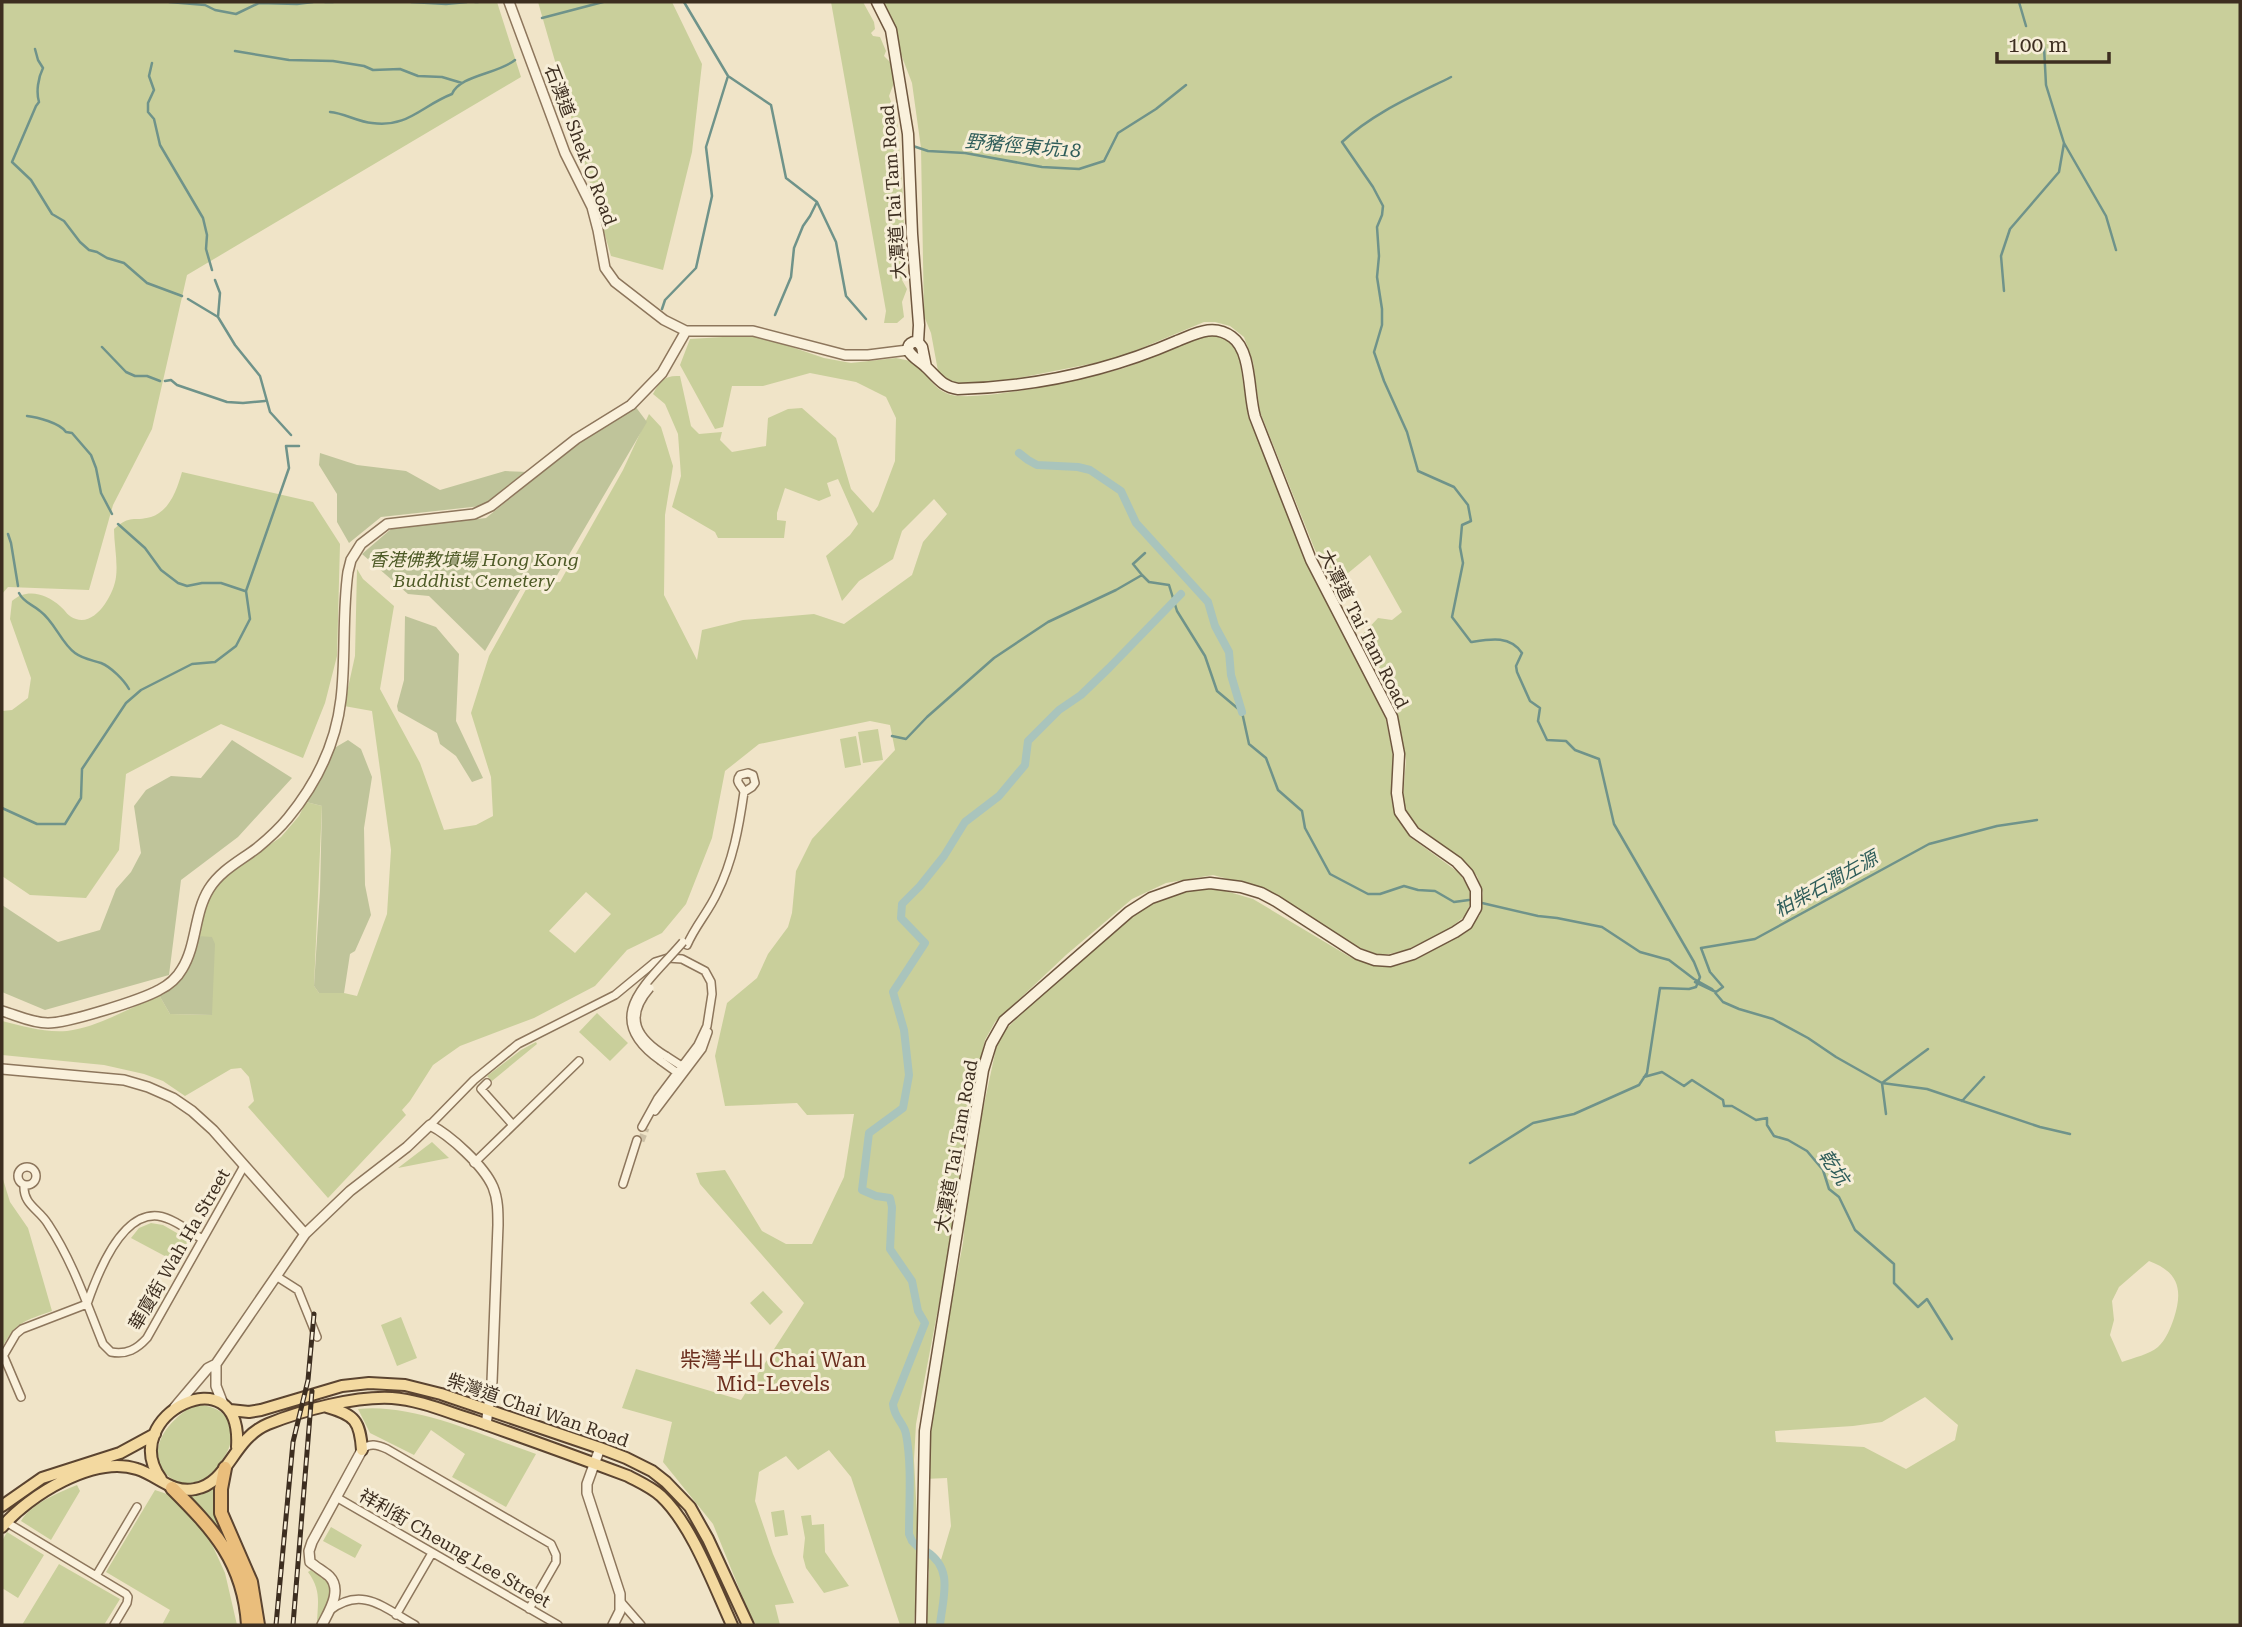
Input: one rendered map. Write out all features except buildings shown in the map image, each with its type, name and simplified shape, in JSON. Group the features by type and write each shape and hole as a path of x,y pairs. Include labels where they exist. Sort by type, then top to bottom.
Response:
{"highway":[{"path":"226,1468 221,1489 221,1513 251,1582 258,1625"},
{"path":"167,1485 204,1520 222,1544 240,1581 248,1625"}],"main road":[{"name":"大潭道 Tai Tam Road","path":"877,2 891,30 908,134 920,346 926,367"},
{"name":"大潭道 Tai Tam Road","path":"910,353 945,385 954,389 968,389 1052,379 1094,369 1154,351 1205,330 1222,332 1237,341 1246,360 1255,417 1307,550 1392,717 1399,754 1396,793 1401,813 1414,832 1463,868 1475,885 1478,899 1471,919 1455,932 1406,957 1382,961 1358,954 1276,901 1255,891 1210,883 1177,888 1151,898 1129,912 1004,1021 991,1044 983,1070 926,1423 921,1625"},
{"path":"910,353 918,356 920,346"},
{"name":"柴灣道 Chai Wan Road","path":"173,1409 198,1399 249,1412 342,1386 383,1383 427,1390 600,1448 652,1471 690,1507 748,1625"},
{"name":"柴灣道 Chai Wan Road","path":"4,1525 24,1504 42,1492 98,1469 127,1467 142,1471 167,1485 187,1490 205,1486 226,1468 237,1448 255,1431 267,1425 358,1399 403,1400 425,1404 486,1424 646,1485 673,1509 695,1546 732,1625"},
{"path":"226,1407 238,1435 237,1448"},
{"path":"327,1407 354,1419 360,1429 362,1450"},
{"path":"167,1485 153,1467 150,1451 155,1434 173,1409"},
{"path":"2,1506 42,1478 120,1453 155,1434"}],"street":[{"name":"石澳道 Shek O Road","path":"509,2 568,160 592,207 606,271 615,282 674,327 686,331 753,331 845,355 910,353"},
{"path":"2,1011 39,1022 61,1021 150,995 171,983 187,959 201,909 211,887 222,874 285,822 309,789 325,759 342,698 348,572 361,544 387,524 474,514 491,506 576,439 619,414 640,397 662,373 686,331"},
{"path":"682,1071 645,1041 637,1027 636,1010 645,994 687,945 710,907 726,874 736,840 744,794"},
{"path":"173,1409 208,1368 216,1364 305,1234 350,1191 407,1147 474,1080 518,1044 615,995 648,967 664,959 682,959 705,971 712,988 708,1021 701,1041 644,1128"},
{"path":"474,1163 579,1061"},
{"path":"2,1069 112,1079 148,1087 173,1098 192,1111 305,1234"},
{"path":"481,1088 513,1125"},
{"path":"430,1125 443,1132 474,1163 490,1182 496,1196 498,1212 492,1382 486,1424"},
{"path":"623,1184 638,1143"},
{"name":"華廈街 Wah Ha Street","path":"87,1304 103,1344 111,1352 136,1349 143,1343 244,1166"},
{"path":"24,1185 29,1206 46,1221 75,1269 87,1304"},
{"path":"21,1397 3,1357 16,1334 22,1329 87,1304 98,1273 135,1221 150,1216 166,1218 202,1239"},
{"path":"276,1276 298,1290 317,1337"},
{"path":"216,1364 216,1386 226,1407"},
{"path":"322,1625 334,1597 335,1587 329,1577 310,1562 309,1551 362,1450 375,1445 387,1449 551,1544 556,1562 529,1609"},
{"path":"600,1448 587,1484 587,1493 621,1602 614,1625"},
{"name":"祥利街 Cheung Lee Street","path":"336,1497 558,1625"},
{"path":"96,1576 137,1507"},
{"path":"4,1525 126,1594 127,1603 114,1625"},
{"path":"396,1615 432,1553"},
{"path":"329,1611 343,1601 358,1598 371,1601 411,1624"},
{"path":"621,1602 641,1625"}],"green space":[{"path":"2,2 497,2 521,77 187,275 152,429 113,505 89,590 8,587 2,594"},
{"path":"538,2 672,2 702,64 692,152 663,270 611,256"},
{"path":"831,2 863,2 874,22 875,29 871,33 880,37 886,51 884,56 891,63 894,83 889,96 897,119 903,196 905,271 902,280 907,289 902,302 904,317 897,323 884,323 886,311"},
{"path":"881,2 2240,2 2240,1625 926,1625 929,1572 925,1551 941,1560 951,1526 947,1478 924,1479 928,1426 963,1243 969,1175 997,1044 1005,1030 1074,964 1139,909 1170,895 1212,887 1253,899 1350,957 1374,966 1400,965 1417,959 1465,933 1480,915 1483,893 1477,876 1460,858 1418,827 1406,810 1403,797 1406,760 1397,711 1361,636 1378,618 1392,620 1402,612 1370,555 1336,583 1315,550 1260,412 1253,362 1244,337 1230,326 1204,322 1105,361 1014,379 959,384 948,380 938,371 931,333 924,316 921,148 912,83","holes":["2149,1261 2159,1265 2172,1276 2178,1291 2177,1308 2168,1333 2158,1347 2122,1362 2110,1335 2114,1320 2112,1301 2119,1287","1925,1397 1958,1425 1955,1440 1906,1469 1864,1447 1776,1442 1775,1431 1882,1422"]},
{"path":"1212,334 1225,337 1234,345 1239,355 1248,416 1304,555 1385,715 1394,761 1391,798 1395,815 1410,837 1458,872 1469,887 1471,902 1465,916 1445,932 1406,950 1377,954 1355,946 1258,887 1213,875 1166,883 1132,899 1066,955 995,1022 985,1040 976,1078 951,1241 916,1424 914,1460 919,1556 914,1625 900,1625 851,1477 829,1450 798,1470 786,1456 759,1472 755,1501 773,1554 794,1603 775,1605 780,1625 756,1625 713,1524 663,1462 672,1422 622,1408 636,1369 741,1400 804,1303 700,1184 696,1173 725,1170 762,1231 786,1244 812,1244 844,1177 854,1114 807,1115 797,1103 725,1106 715,1056 727,1003 757,978 768,954 788,927 796,871 812,839 895,750 890,725 870,721 759,744 725,771 712,838 686,904 662,933 627,950 595,986 534,1018 460,1046 433,1065 402,1110 406,1115 328,1198 248,1107 254,1101 249,1077 241,1068 231,1069 185,1096 163,1081 104,1065 2,1055 2,1021 42,1030 67,1031 102,1021 159,995 170,1014 212,1015 197,936 204,906 223,877 281,837 299,816 306,802 322,806 314,986 319,993 357,996 387,914 391,850 372,711 344,706 355,656 357,569 363,579 394,606 380,689 420,763 444,830 476,825 493,816 491,777 471,713 489,656 529,584 560,582 623,470 649,414 661,427 673,466 665,515 664,595 697,660 702,630 743,620 814,614 844,624 912,575 923,542 947,514 934,499 902,531 893,559 859,581 842,601 826,556 850,535 858,524 838,479 827,483 831,496 819,501 785,488 777,513 777,520 786,521 784,538 718,538 715,532 672,507 681,476 678,434 665,404 653,394 660,382 670,377 680,376 691,426 699,434 722,432 720,440 732,452 766,446 768,418 788,409 802,408 836,438 851,489 873,513 895,461 896,418 886,397 856,382 810,373 763,386 732,386 723,427 715,429 680,365 690,339 756,335 824,358 851,363 896,358 920,363 934,385 948,394 962,396 1036,388 1112,371","holes":["586,892 611,914 575,953 549,931"]},
{"name":"香港佛教墳場 Hong Kong Buddhist Cemetery","path":"635,406 647,422 556,577 527,578 485,651 429,596 408,594 362,554 391,529 486,518 581,441"},
{"name":"香港佛教墳場 Hong Kong Buddhist Cemetery","path":"320,453 357,465 406,471 440,490 505,471 529,472 481,506 381,517 349,543 337,522 337,494 319,465"},
{"path":"182,472 313,502 340,544 337,656 325,703 303,758 221,724 126,774 119,850 86,898 30,895 2,876 2,711 12,710 28,698 31,678 10,619 12,601 30,593 42,595 76,619 90,618 97,613 108,600 115,584 117,565 114,529 128,520 151,517 163,510 175,492"},
{"path":"405,616 436,627 459,654 456,721 483,778 472,782 456,756 440,744 437,733 398,711 404,680"},
{"path":"878,729 883,760 863,763 858,732"},
{"path":"856,736 861,765 845,768 840,739"},
{"path":"232,740 292,778 238,837 181,880 169,975 45,1010 2,992 2,905 58,942 100,930 116,889 131,872 141,853 134,806 146,790 171,776 201,778"},
{"path":"348,740 361,749 372,777 364,828 365,885 371,915 355,951 350,954 344,993 319,993 314,986 322,806 306,802 331,750"},
{"path":"197,936 212,937 215,944 212,1015 170,1014 159,995 186,971"},
{"path":"597,1013 628,1043 610,1061 579,1032"},
{"path":"536,1042 537,1044 492,1081 487,1076 521,1050"},
{"path":"432,1142 449,1158 398,1168"},
{"path":"2,1176 10,1202 28,1228 52,1311 22,1323 12,1332 2,1348"},
{"path":"151,1223 163,1225 189,1240 176,1262 131,1238 139,1228"},
{"path":"763,1291 783,1312 770,1325 750,1303"},
{"path":"401,1317 417,1358 397,1366 381,1325"},
{"path":"199,1405 224,1414 230,1425 230,1443 224,1458 208,1476 194,1483 181,1483 170,1478 162,1468 158,1456 160,1442 169,1426 179,1416"},
{"path":"380,1408 425,1416 536,1454 506,1507 452,1477 465,1454 431,1430 414,1455 370,1433 358,1409"},
{"path":"77,1485 80,1491 51,1540 21,1521 39,1504"},
{"path":"215,1487 217,1514 237,1561 214,1523 185,1495 201,1495"},
{"path":"155,1490 170,1495 205,1529 225,1573 237,1625 162,1625 170,1610 106,1572"},
{"path":"784,1510 788,1535 775,1537 771,1512"},
{"path":"811,1515 812,1525 824,1524 825,1552 849,1586 824,1593 806,1568 801,1516"},
{"path":"331,1527 362,1545 355,1558 323,1541"},
{"path":"7,1532 44,1555 18,1598 2,1588 2,1541"},
{"path":"59,1564 120,1599 104,1625 22,1625"},
{"path":"311,1570 327,1582 332,1593 317,1622 318,1596 308,1572"}],"waterway":[{"path":"169,2 205,5 236,14 259,3 313,2"},
{"path":"325,2 333,2"},
{"path":"411,2 467,2"},
{"path":"542,18 603,2"},
{"path":"684,2 728,76 771,105 786,178 817,202 836,242 846,296 866,319"},
{"path":"2019,2 2026,26"},
{"path":"2044,47 2046,85 2064,143 2106,216 2116,250"},
{"path":"35,49 43,68 38,85 39,102 12,162 31,180 52,214 64,221 89,250 124,263 147,283 182,296"},
{"path":"235,51 289,60 333,61 373,70 400,69 418,76 442,77 462,83"},
{"path":"330,112 367,122 395,122 452,94 463,83 515,60"},
{"path":"152,63 149,76 154,90 148,103 148,112 154,119 160,145 203,218 207,235 206,249 212,270"},
{"path":"662,309 665,300 696,268 712,196 706,147 728,76"},
{"path":"1451,77 1380,114 1342,142 1383,206 1377,227 1377,277 1382,325 1374,352 1407,432 1418,471 1454,487 1468,505 1471,521 1462,525 1460,547 1463,563 1452,617 1471,642 1499,640 1517,647 1522,653 1516,666 1517,672 1530,701 1540,708 1538,721 1547,740 1566,741 1575,750 1599,759 1614,824 1694,962 1700,977 1696,987 1689,989 1660,988 1647,1073 1639,1085 1574,1114 1533,1123 1470,1163"},
{"name":"野豬徑東坑18","path":"910,145 928,151 965,153 1042,167 1079,169 1104,161 1118,133 1156,109 1186,85"},
{"path":"2004,291 2001,256 2010,229 2059,172 2064,143"},
{"path":"775,315 791,277 794,248 817,202"},
{"path":"215,280 220,293 218,317"},
{"path":"188,299 218,317 235,345 260,376 270,412 291,435"},
{"path":"102,347 126,372 160,381"},
{"path":"165,381 171,380 177,385 227,402 265,401"},
{"path":"27,416 48,421 72,433 91,455 101,493 112,514"},
{"path":"2,808 37,824 65,824 81,798 82,769 126,703 141,690 192,664 215,662 236,646 250,619 246,591 289,468 286,446 299,446"},
{"path":"1019,453 1037,465 1090,470 1121,491 1136,523 1208,602 1215,626 1229,652 1231,675 1242,712"},
{"path":"118,524 145,548 161,570 178,583 187,586 221,583 245,591"},
{"path":"8,534 18,586"},
{"path":"892,736 906,739 994,658 1048,622 1142,575 1133,564 1145,553"},
{"path":"1142,575 1149,582 1169,585 1177,611 1205,656 1217,691 1242,712 1249,744 1266,758 1278,790 1302,811 1305,828 1330,874 1368,894 1380,894 1404,886 1435,891 1454,902 1469,900"},
{"path":"19,593 50,621 70,649 81,657 109,667 129,689"},
{"path":"918,1547 909,1534 910,1471 906,1434 893,1404 925,1323 918,1311 912,1281 890,1249 890,1198 862,1190 869,1133 903,1108 909,1075 904,1030 893,992 925,943 901,918 902,904 944,856 965,822 999,796 1025,765 1028,741 1059,710 1081,695 1181,594"},
{"name":"柏柴石澗左源","path":"1695,982 1716,992 1723,987 1710,972 1701,948 1755,939 1929,844 1997,826 2037,820"},
{"path":"1482,903 1602,927 1640,952 1669,960 1712,989 1723,1002 1773,1019 1882,1083 1927,1089 2040,1127 2070,1134"},
{"path":"1886,1114 1882,1083 1928,1049"},
{"name":"乾坑","path":"1644,1077 1662,1072 1684,1086 1692,1080 1723,1100 1724,1106 1732,1106 1756,1120 1767,1118 1767,1125 1774,1136 1788,1140 1807,1151 1823,1170 1829,1189 1839,1197 1855,1230 1894,1264 1894,1283 1918,1307 1927,1299 1952,1339"},
{"path":"1962,1101 1984,1077"},
{"path":"926,1551 935,1558 944,1575 940,1625"}],"tunnel":[{"path":"641,1141 646,1128"}],"railway":[{"path":"276,1625 293,1442 308,1380 314,1314"},
{"path":"293,1625 312,1391"}],"district":[{"name":"柴灣半山 Chai Wan Mid-Levels","path":"773,1372"}]}
